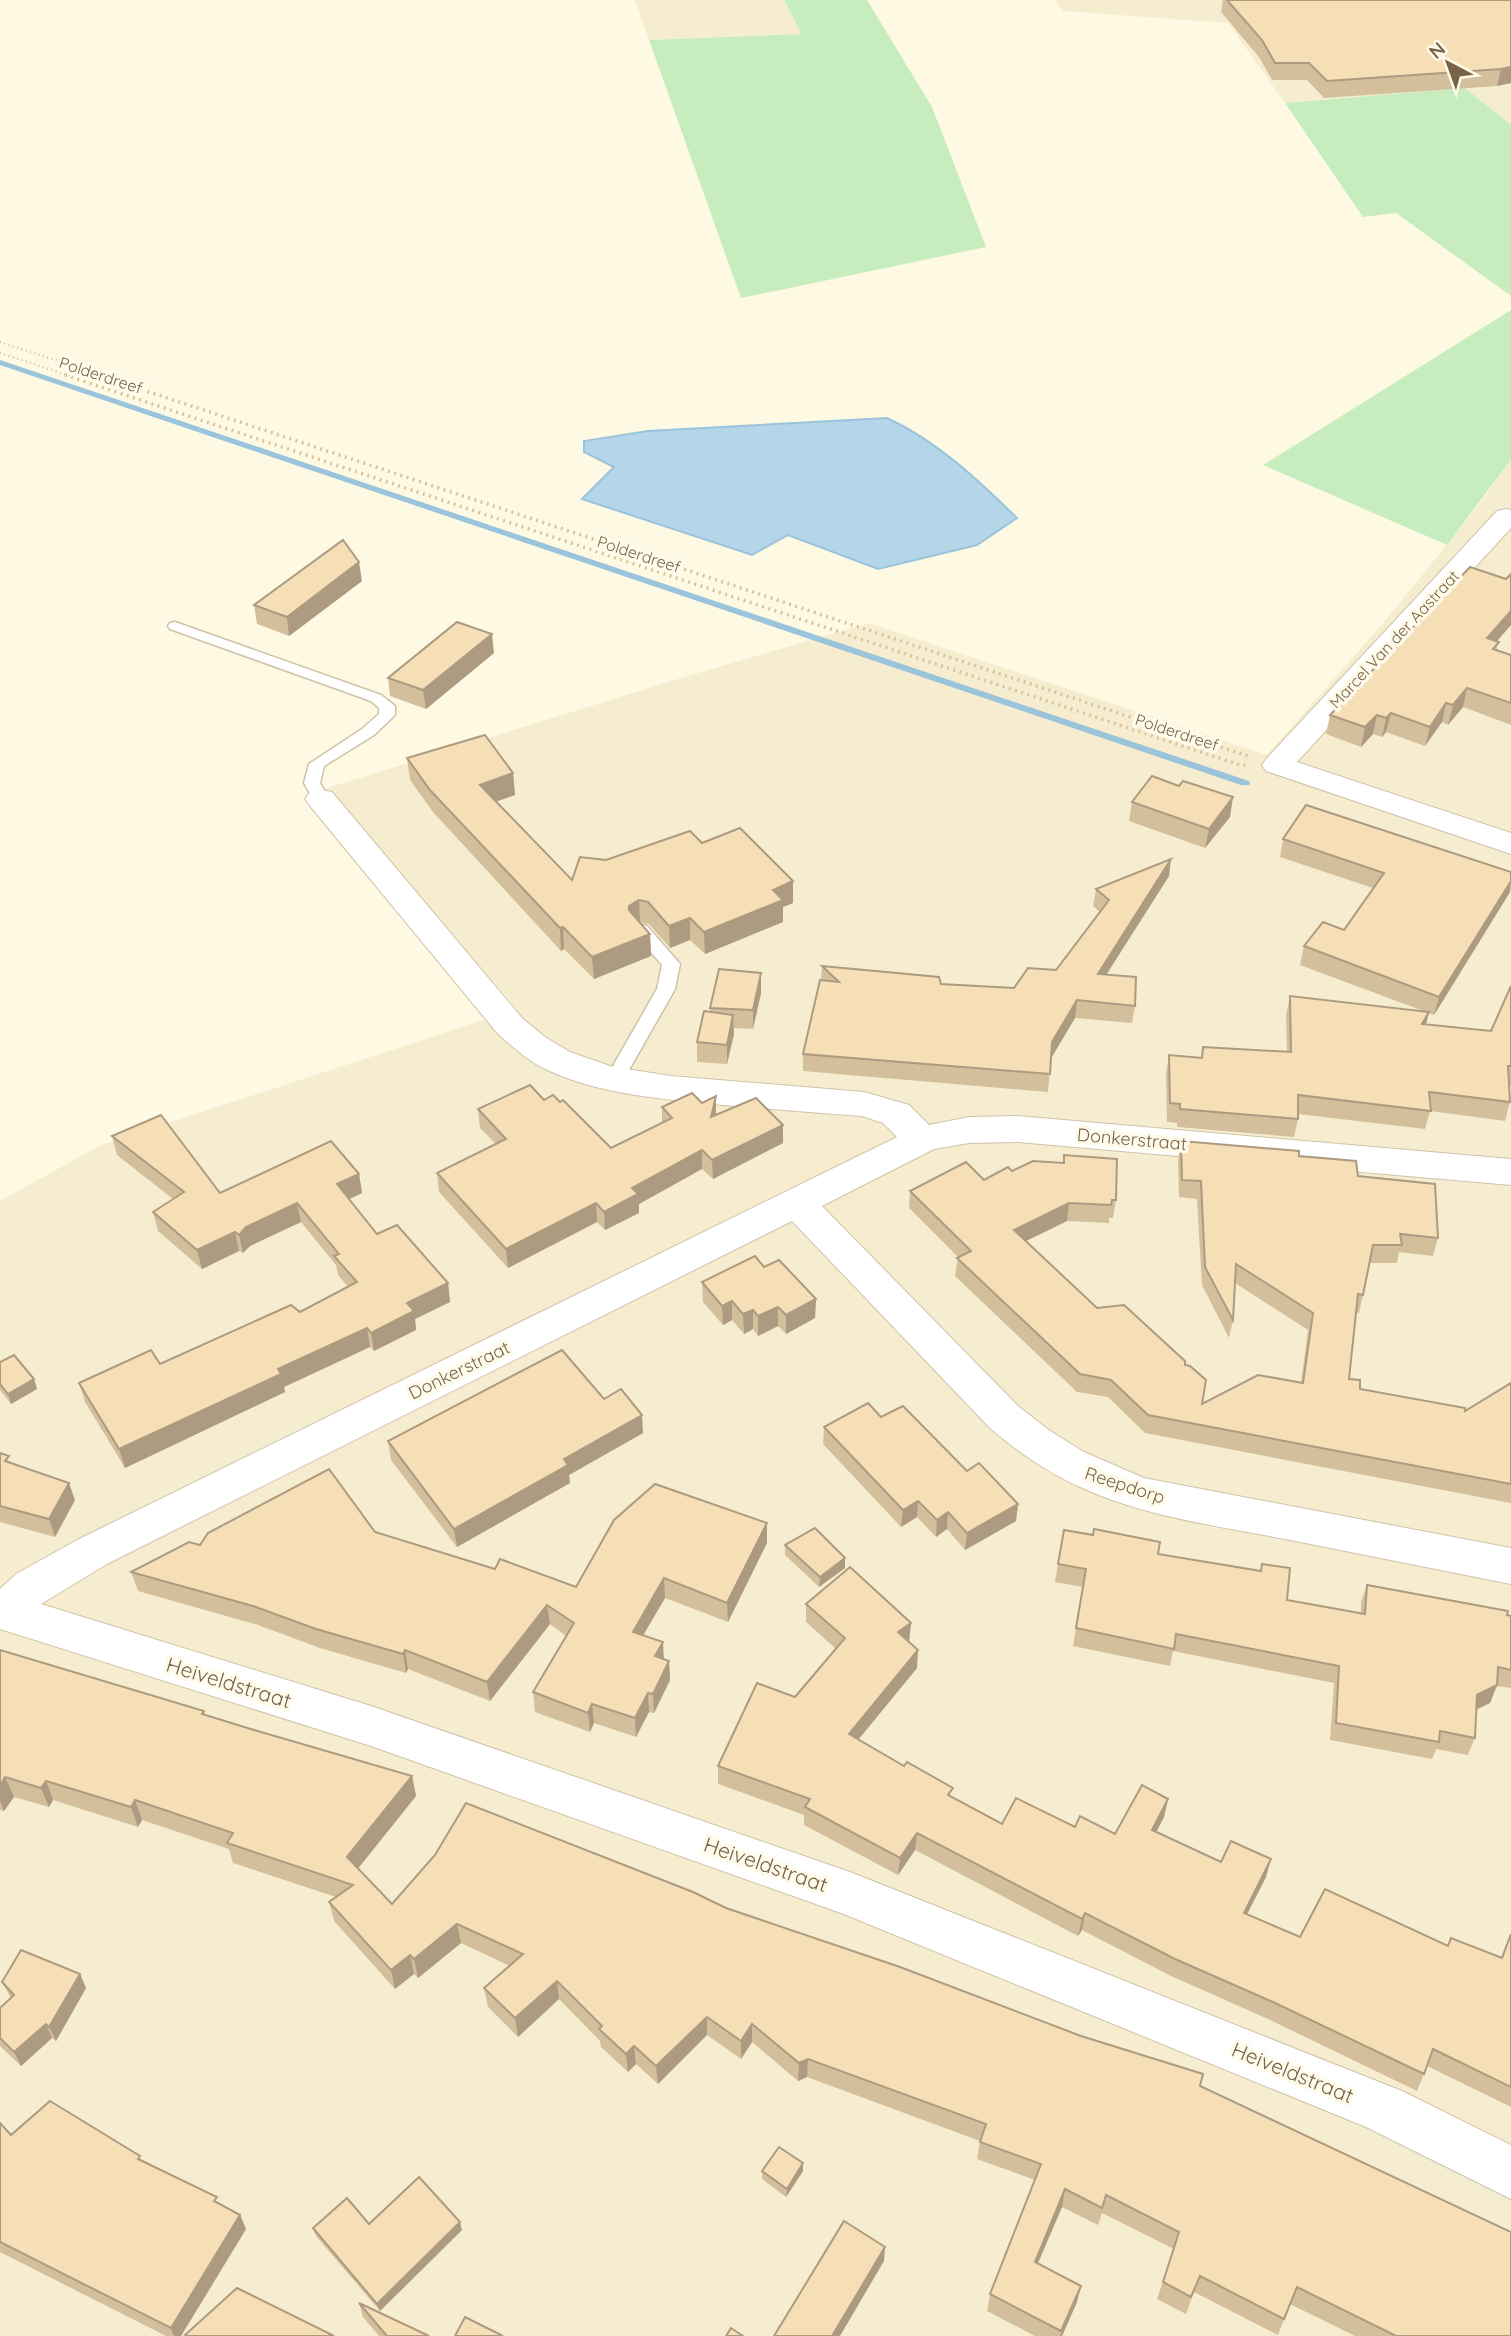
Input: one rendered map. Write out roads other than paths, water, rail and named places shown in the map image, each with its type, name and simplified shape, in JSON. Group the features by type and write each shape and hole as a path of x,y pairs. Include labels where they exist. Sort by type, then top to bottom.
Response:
{"street":[{"name":"Marcel Van der Aastraat","path":"1511,518 1506,517 1278,765 1511,844"},
{"path":"321,799 523,1040 547,1056 614,1080 864,1104 896,1114 922,1140"},
{"name":"Donkerstraat","path":"2,1611 31,1587 92,1552 798,1204 922,1140 955,1131 985,1127 1511,1172"},
{"name":"Reepdorp","path":"798,1204 1004,1417 1032,1442 1069,1466 1104,1482 1144,1495 1511,1566"},
{"name":"Heiveldstraat","path":"2,1611 371,1726 850,1894 1384,2109 1511,2173"}],"lane":[{"path":"175,626 376,698 387,706 387,715 368,732 317,764 312,783 321,799"},
{"path":"614,1080 666,989 671,964 641,930"}],"water":[{"path":"887,418 940,450 1017,518 977,545 878,569 788,535 752,555 582,499 614,467 584,452 584,441 648,431"}],"waterway":[{"path":"0,362 1245,783"}]}
